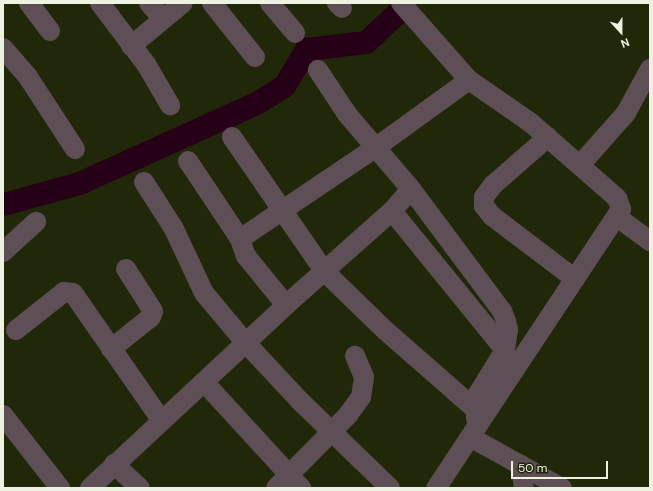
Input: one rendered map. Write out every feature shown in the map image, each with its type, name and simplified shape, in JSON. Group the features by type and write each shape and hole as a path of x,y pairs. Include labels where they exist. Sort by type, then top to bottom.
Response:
{"street":[{"path":"29,3 50,31"},
{"path":"100,3 146,64 170,105"},
{"path":"149,3 162,19"},
{"path":"131,46 183,3"},
{"path":"212,3 255,56"},
{"path":"270,3 295,33"},
{"path":"401,3 469,80 548,137 617,198 621,209 618,217 474,424 436,488"},
{"path":"3,48 28,77 75,149"},
{"path":"318,70 347,114 411,189 502,311 508,330 505,350 476,397 474,424"},
{"path":"580,165 626,112 650,70"},
{"path":"240,239 283,208 375,148 469,80"},
{"path":"232,137 283,208 324,271 386,331 474,424 521,465 562,488"},
{"path":"548,137 493,185 484,197 484,206 492,216 575,279"},
{"path":"188,161 240,239 246,256 286,305"},
{"path":"144,182 174,229 204,292 245,342 390,488"},
{"path":"90,488 245,342 392,211 411,189"},
{"path":"392,211 505,350"},
{"path":"618,217 650,241"},
{"path":"3,252 36,222"},
{"path":"111,349 152,317 154,311 126,269"},
{"path":"16,330 64,292 73,293 162,421"},
{"path":"204,382 289,484 361,398 364,377 355,356"},
{"path":"3,415 60,488"},
{"path":"114,464 140,488"},
{"path":"521,465 524,488"}],"waterway":[{"path":"3,204 79,183 258,102 284,86 306,49 366,42 399,11"}]}
